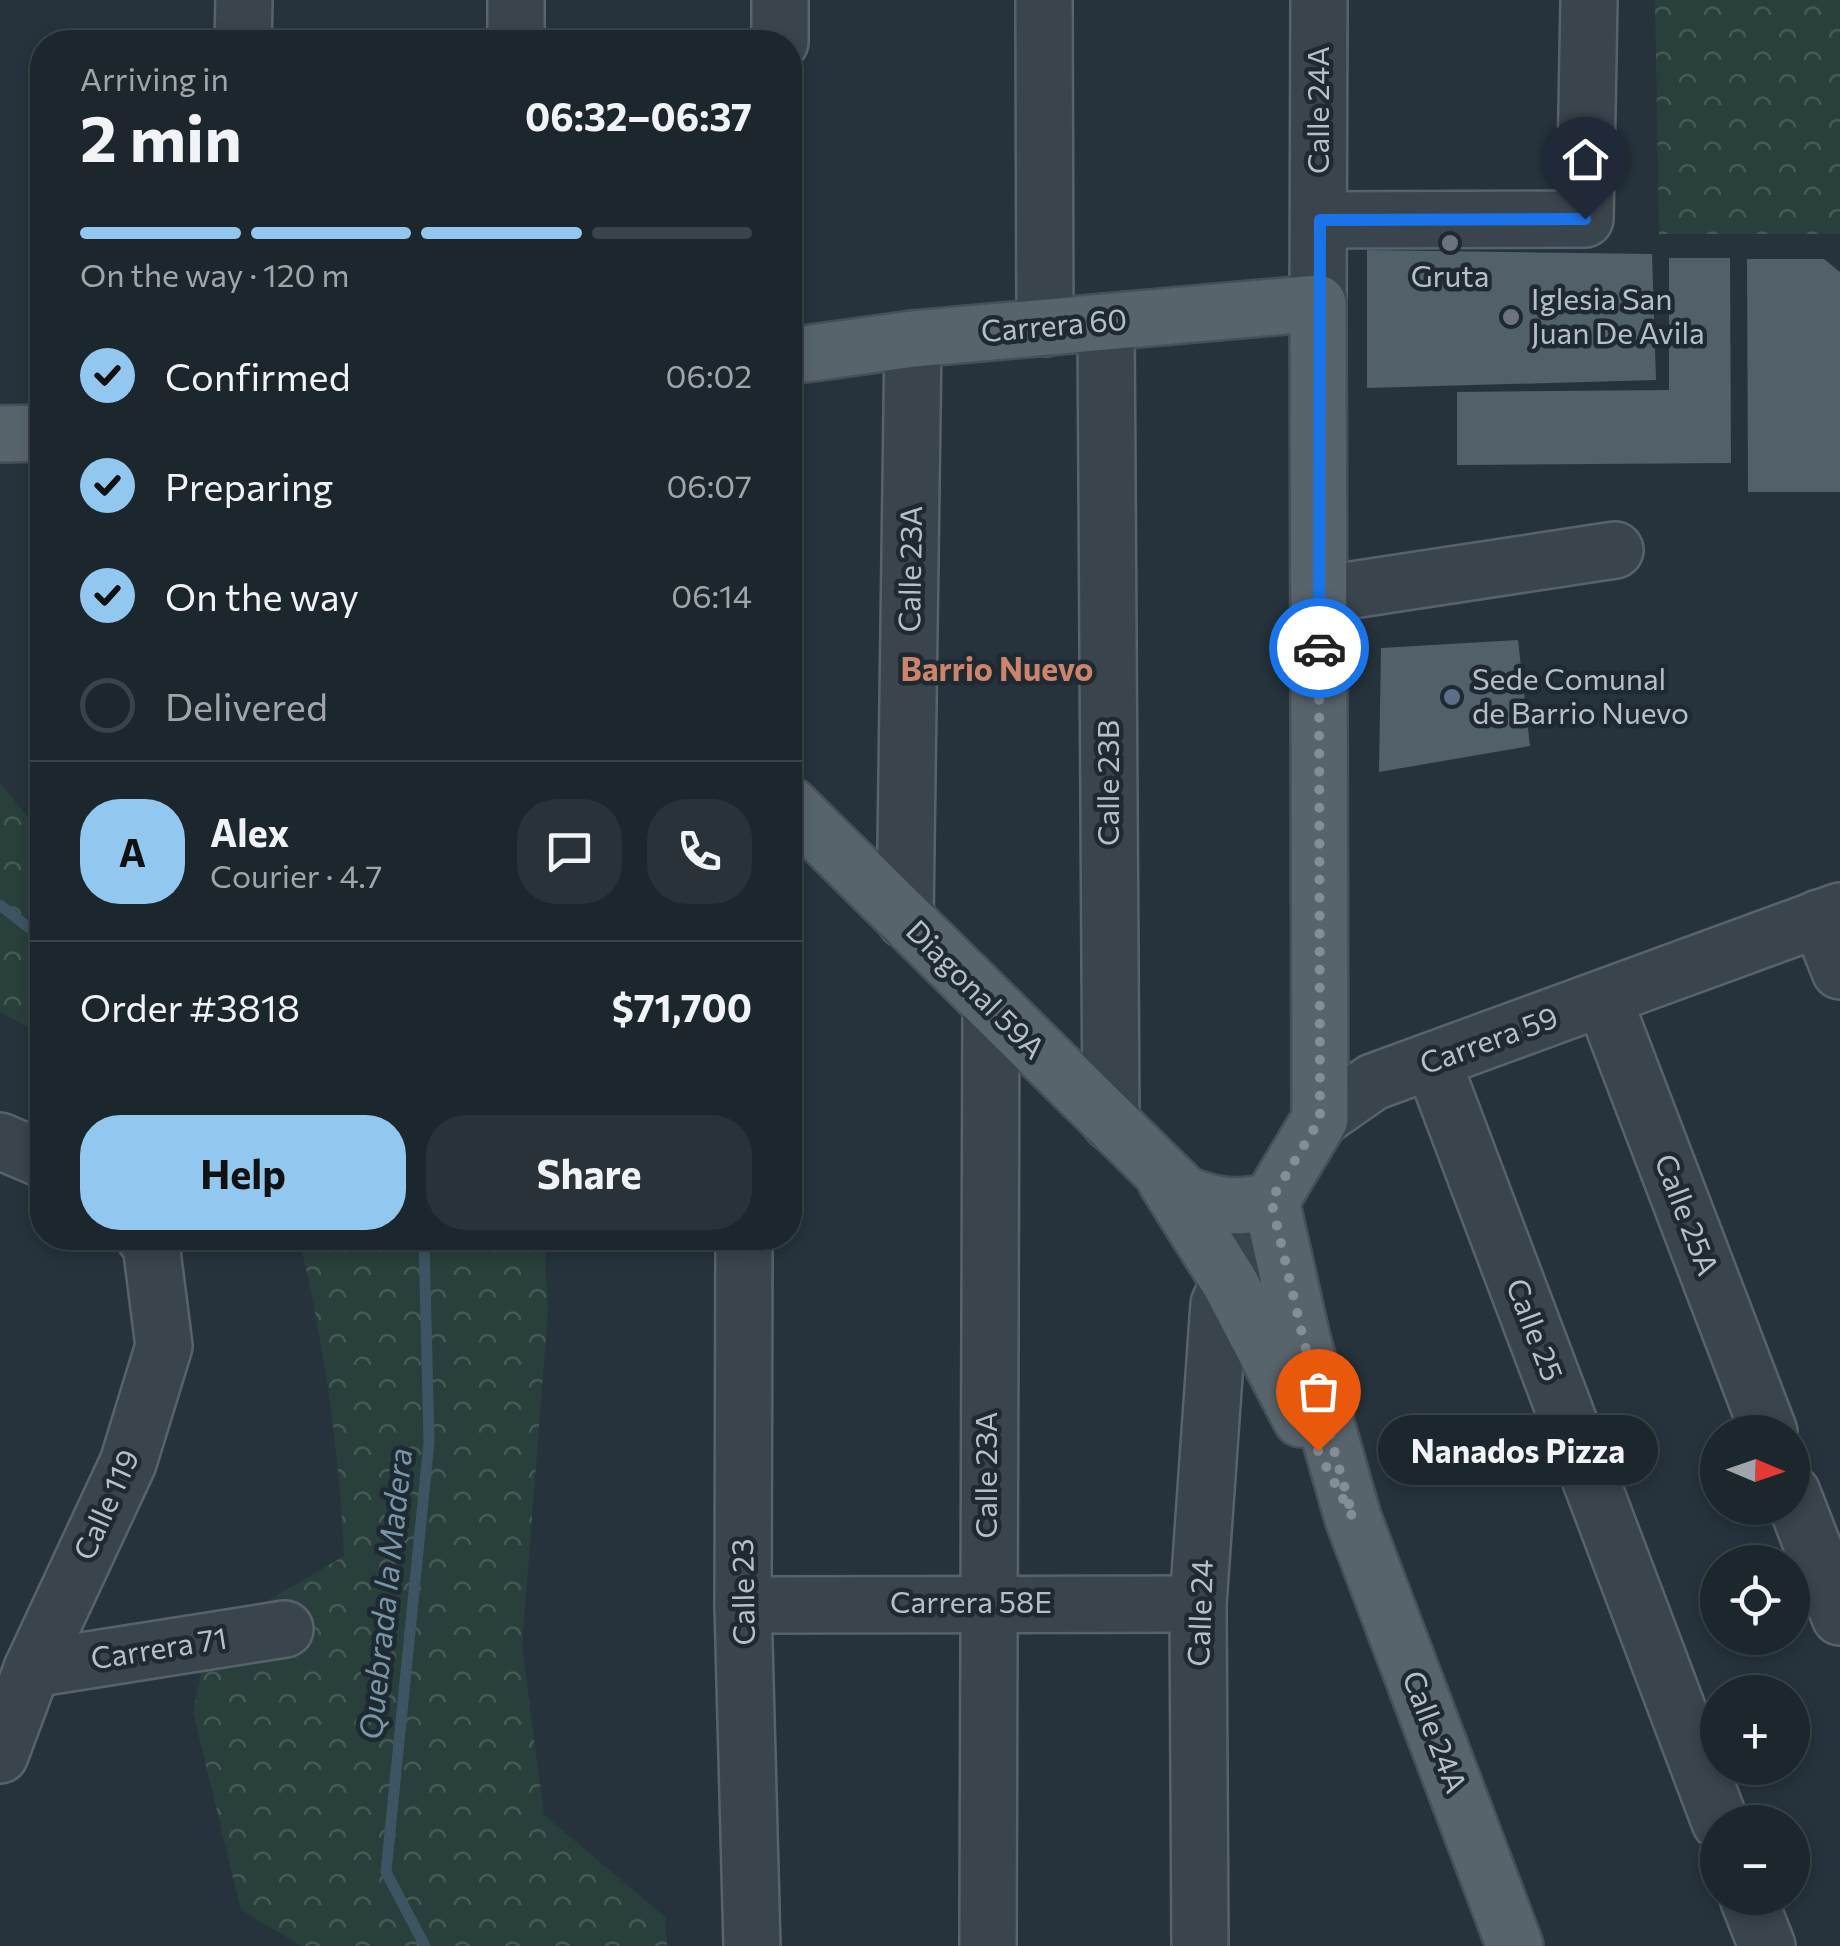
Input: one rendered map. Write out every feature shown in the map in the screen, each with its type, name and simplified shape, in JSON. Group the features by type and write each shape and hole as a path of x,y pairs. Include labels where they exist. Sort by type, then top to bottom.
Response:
{"main road":[{"name":"Carrera 60","path":"802,354 914,339 1318,302"},
{"name":"Calle 24A","path":"1318,302 1320,1119"},
{"path":"0,434 30,434"},
{"name":"Diagonal 59A","path":"802,817 1184,1194 1212,1206 1242,1208 1271,1200"},
{"name":"Carrera 59","path":"1271,1200 1320,1119"},
{"name":"Diagonal 59A","path":"1161,1174 1230,1283"},
{"name":"Calle 24A","path":"1271,1200 1304,1342 1353,1518 1515,1946"},
{"name":"Calle 24A","path":"1230,1283 1353,1518"}],"street":[{"path":"243,30 244,0"},
{"path":"516,0 516,30"},
{"path":"780,0 780,30"},
{"path":"1044,0 1046,328"},
{"name":"Calle 24A","path":"1318,302 1319,0"},
{"path":"1320,220 1585,219 1589,0"},
{"name":"Calle 23B","path":"1106,322 1111,1123"},
{"name":"Calle 23A","path":"905,920 914,339"},
{"path":"1319,596 1615,550"},
{"path":"1830,914 1840,971"},
{"name":"Carrera 59","path":"1320,1119 1373,1082 1830,914"},
{"name":"Calle 25A","path":"1603,998 1763,1415"},
{"name":"Calle 23A","path":"988,1946 990,1005"},
{"name":"Calle 25","path":"1433,1063 1714,1805"},
{"path":"0,1141 30,1154"},
{"name":"Carrera 59","path":"1230,1283 1271,1200"},
{"name":"Calle 119","path":"0,1755 32,1669 128,1463 164,1346 149,1250"},
{"name":"Calle 23","path":"744,1250 743,1605 752,1946"},
{"path":"1230,1283 1279,1312 1304,1342"},
{"name":"Calle 24","path":"1200,1946 1198,1604 1220,1304 1230,1283"},
{"path":"1804,1525 1840,1617"},
{"name":"Carrera 58E","path":"743,1605 1198,1604"},
{"name":"Carrera 71","path":"32,1669 285,1628"},
{"path":"1755,1915 1767,1946"}],"green space":[{"path":"1655,0 1840,0 1840,234 1659,234"},
{"path":"0,783 30,819 30,1028 0,1012"},
{"path":"302,1250 545,1250 548,1311 522,1646 544,1815 665,1917 667,1946 301,1946 241,1910 193,1712 209,1635 344,1556 329,1396"}],"building":[{"name":"Iglesia San Juan De Avila","path":"1367,250 1652,254 1656,380 1367,388"},
{"path":"1669,258 1730,258 1731,463 1457,465 1457,392 1669,390"},
{"path":"1747,259 1824,259 1840,272 1840,492 1748,492"},
{"name":"Sede Comunal de Barrio Nuevo","path":"1518,640 1530,746 1379,772 1381,648"}],"waterway":[{"name":"Quebrada la Madera","path":"0,905 30,929"},
{"name":"Quebrada la Madera","path":"424,1250 429,1442 386,1872 425,1946"}],"way so far":[{"path":"1318,1451 1353,1518 1304,1342 1271,1200 1320,1119 1319,648"}],"place":[{"name":"Gruta","path":"1450,243"},
{"name":"Iglesia San Juan De Avila","path":"1511,317"},
{"name":"Sede Comunal de Barrio Nuevo","path":"1452,697"},
{"name":"Nanados Pizza","path":"1318,1451"}],"district":[{"name":"Barrio Nuevo","path":"997,670"}],"route":[{"path":"1319,648 1320,220 1585,219"}]}
